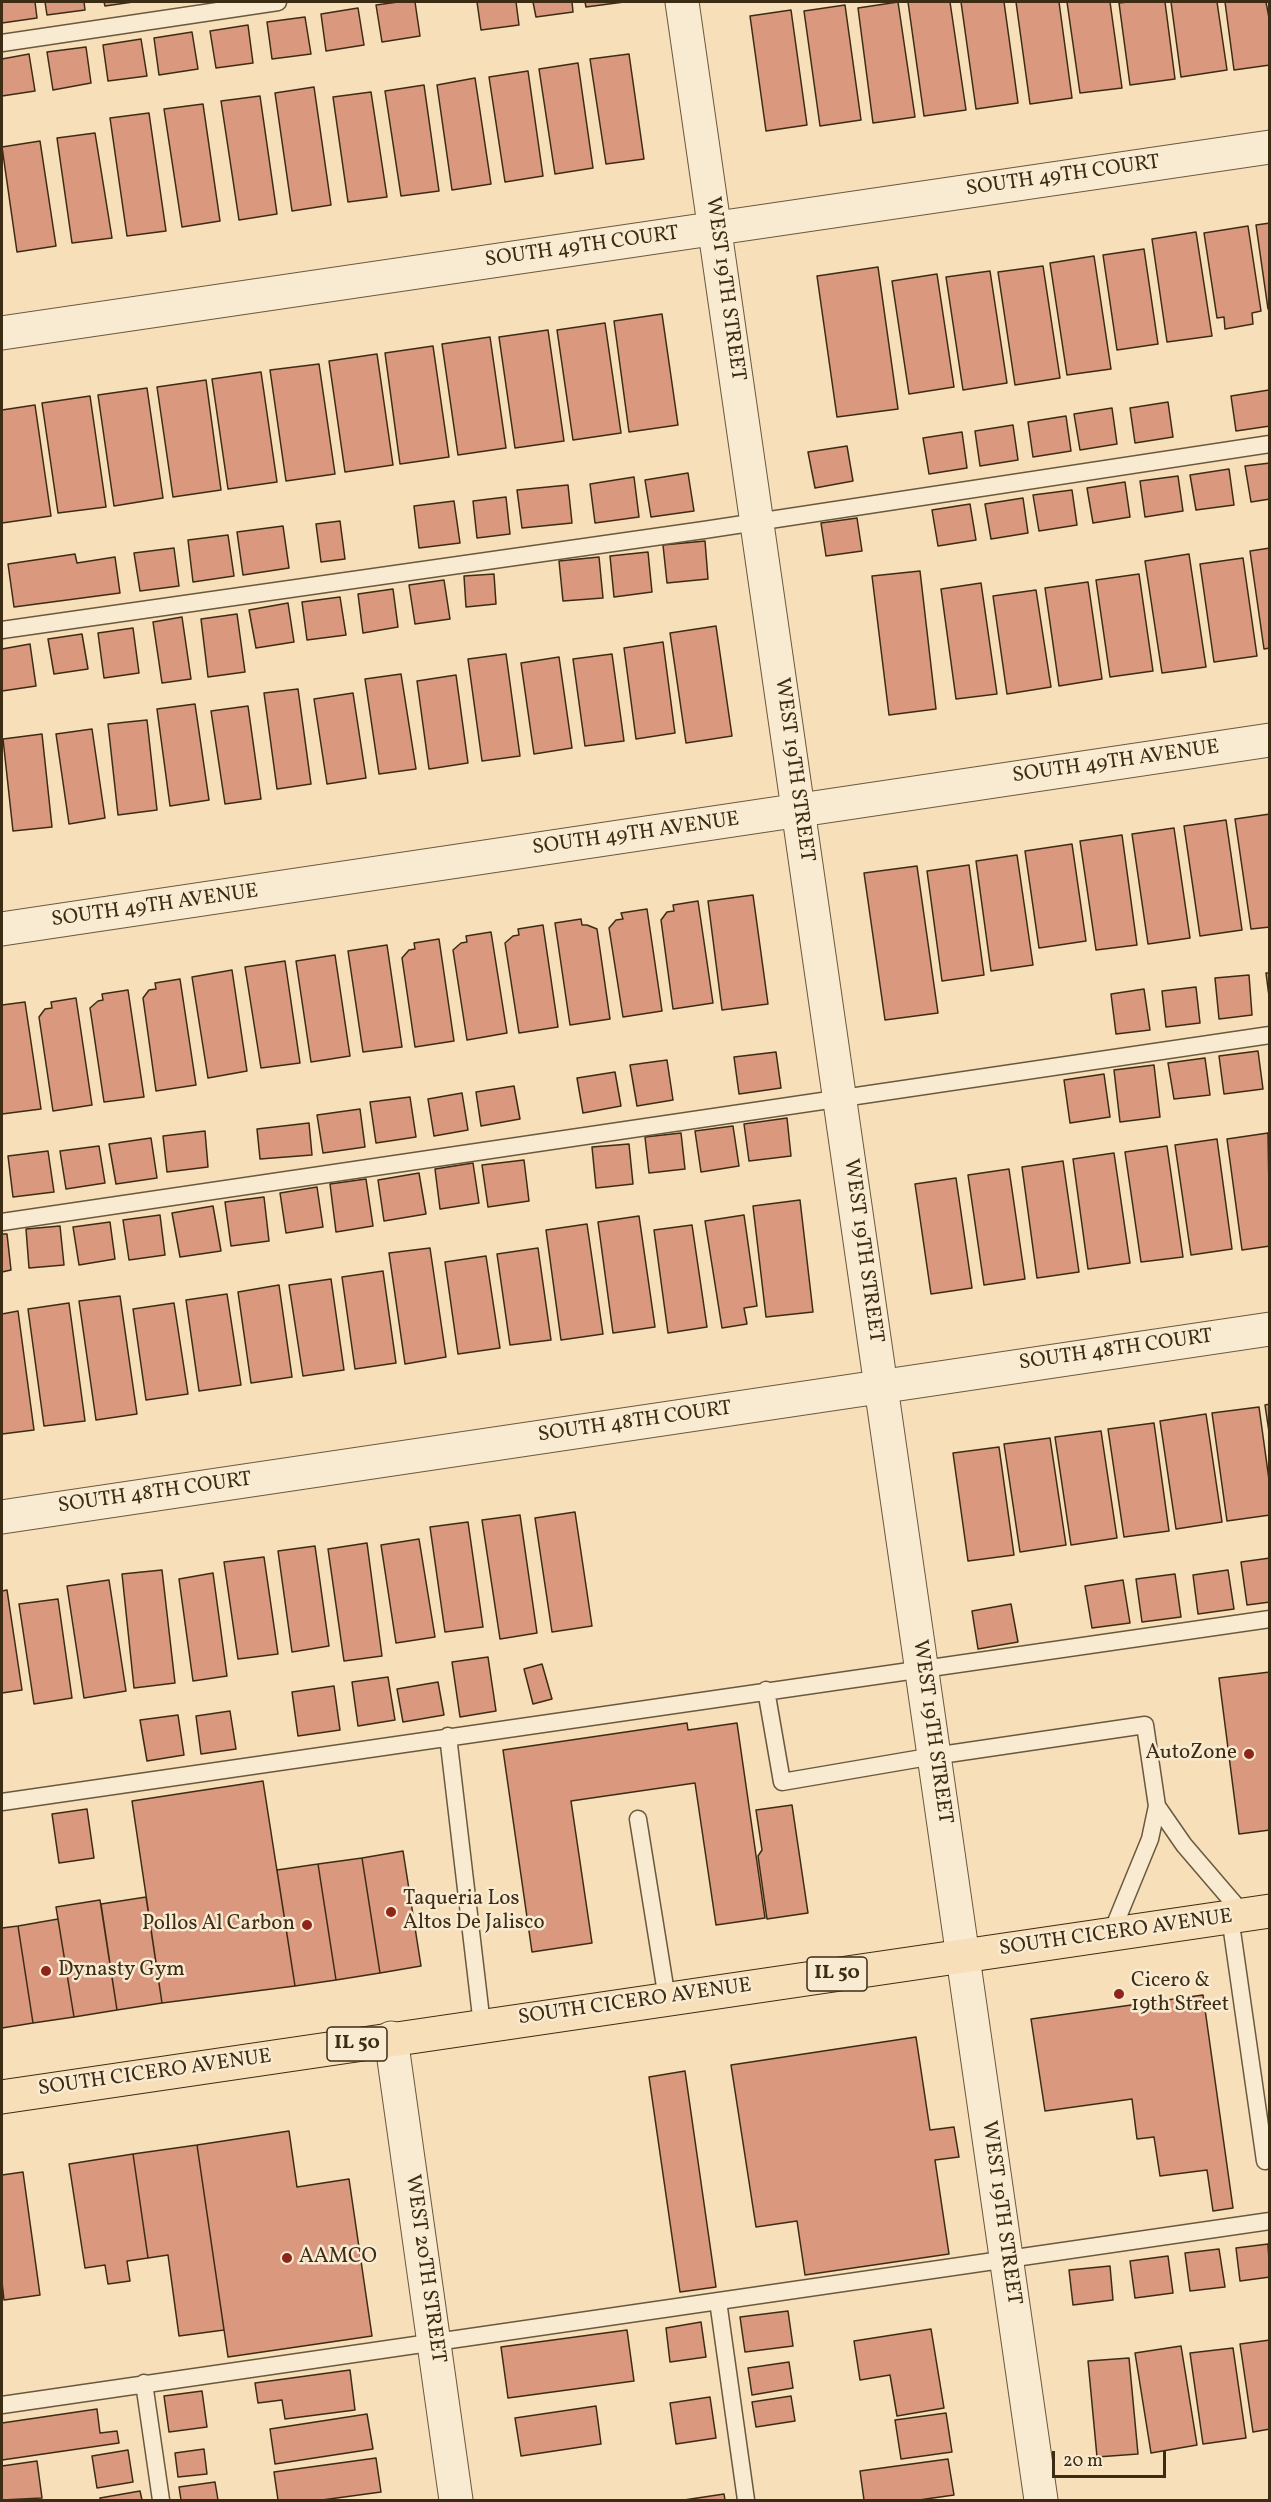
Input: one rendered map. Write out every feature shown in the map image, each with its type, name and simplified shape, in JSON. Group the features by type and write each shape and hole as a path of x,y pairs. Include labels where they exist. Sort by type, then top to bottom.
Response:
{"main road":[{"name":"SOUTH CICERO AVENUE","path":"2,2097 391,2038 1248,1914"}],"street":[{"name":"WEST 19TH STREET","path":"682,2 1041,2500"},
{"name":"SOUTH 49TH COURT","path":"2,333 1269,147"},
{"name":"SOUTH 49TH AVENUE","path":"2,929 1269,740"},
{"name":"SOUTH 48TH COURT","path":"2,1517 1269,1329"},
{"name":"WEST 20TH STREET","path":"391,2038 456,2500"}],"lane":[{"path":"2,43 278,2"},
{"path":"2,630 757,522 1269,444"},
{"path":"2,1222 1269,1035"},
{"path":"2,1802 1269,1618"},
{"path":"766,1690 782,1782 934,1756 1145,1725 1156,1806 1150,1839 1111,1934"},
{"path":"448,1736 482,2025"},
{"path":"1156,1806 1184,1845 1248,1914 1265,2161"},
{"path":"638,1819 667,1999"},
{"path":"2,2405 1269,2221"},
{"path":"718,2301 746,2500"},
{"path":"144,2383 161,2500"}],"building":[{"path":"2,2 35,2 37,18 2,23"},
{"path":"45,2 84,2 85,10 47,15"},
{"path":"104,2 133,2 105,6"},
{"path":"415,2 420,36 382,42 376,5"},
{"path":"477,2 516,2 519,25 481,30"},
{"path":"533,2 572,2 573,12 536,17"},
{"path":"585,2 624,2 586,7"},
{"path":"898,2 915,117 873,123 858,8"},
{"path":"908,2 950,2 966,110 924,116"},
{"path":"961,2 1004,2 1018,103 976,109"},
{"path":"1016,2 1059,2 1072,98 1030,104"},
{"path":"1067,2 1110,2 1122,88 1080,93"},
{"path":"1165,2 1175,79 1130,85 1119,3"},
{"path":"1171,2 1217,2 1227,70 1181,77"},
{"path":"1225,2 1266,2 1270,23 1270,65 1234,70"},
{"path":"845,5 861,120 820,126 804,11"},
{"path":"358,8 364,45 326,51 321,14"},
{"path":"791,10 807,125 766,131 750,16"},
{"path":"305,17 311,54 272,59 267,22"},
{"path":"248,25 253,63 216,68 210,31"},
{"path":"192,32 198,69 159,75 154,38"},
{"path":"141,39 147,76 108,81 103,45"},
{"path":"86,47 91,83 53,90 47,52"},
{"path":"29,54 35,91 2,96 2,59"},
{"path":"629,54 644,159 606,164 590,59"},
{"path":"578,63 593,168 555,174 539,69"},
{"path":"528,71 543,176 505,182 489,77"},
{"path":"475,78 491,184 452,190 437,85"},
{"path":"424,85 439,191 401,196 385,91"},
{"path":"314,87 331,205 292,211 275,93"},
{"path":"371,92 387,197 348,202 333,97"},
{"path":"260,96 277,214 239,220 221,101"},
{"path":"203,104 220,221 182,227 164,109"},
{"path":"149,113 166,231 127,236 110,118"},
{"path":"95,133 112,238 72,243 57,138"},
{"path":"40,141 56,246 17,252 2,147"},
{"path":"1270,223 1270,309 1268,309 1256,225"},
{"path":"1248,226 1261,311 1252,313 1253,324 1225,329 1224,317 1217,318 1204,233"},
{"path":"1196,232 1212,336 1167,342 1152,239"},
{"path":"1144,249 1158,344 1117,350 1103,255"},
{"path":"1094,256 1111,369 1067,375 1050,263"},
{"path":"1043,266 1060,378 1015,385 998,272"},
{"path":"878,267 898,409 837,417 817,276"},
{"path":"990,271 1007,383 963,390 946,277"},
{"path":"937,274 954,387 909,394 892,281"},
{"path":"662,314 678,425 629,432 614,321"},
{"path":"605,323 621,433 573,440 557,330"},
{"path":"548,330 564,441 515,448 499,337"},
{"path":"490,337 506,448 458,455 442,344"},
{"path":"433,346 449,457 400,464 385,353"},
{"path":"377,354 393,465 345,472 329,361"},
{"path":"319,364 335,474 286,481 270,370"},
{"path":"261,372 277,482 228,489 212,379"},
{"path":"206,380 221,490 173,497 157,387"},
{"path":"147,388 163,498 114,506 98,395"},
{"path":"1269,390 1270,426 1236,431 1231,396"},
{"path":"90,396 106,507 58,513 42,403"},
{"path":"1168,402 1173,437 1135,443 1130,408"},
{"path":"35,405 51,516 2,523 2,410"},
{"path":"1112,408 1117,444 1080,450 1074,414"},
{"path":"1066,416 1071,451 1033,457 1028,422"},
{"path":"1013,425 1018,460 980,466 975,431"},
{"path":"962,432 967,468 929,474 923,438"},
{"path":"847,446 853,481 815,488 808,452"},
{"path":"1270,463 1270,499 1251,502 1245,466"},
{"path":"1229,469 1234,505 1196,510 1190,475"},
{"path":"688,473 694,511 651,517 645,480"},
{"path":"1178,476 1183,511 1145,517 1140,481"},
{"path":"634,477 639,517 595,523 590,484"},
{"path":"1125,482 1130,517 1093,523 1087,488"},
{"path":"568,485 572,523 522,528 517,490"},
{"path":"1072,490 1077,525 1039,531 1033,495"},
{"path":"506,497 510,534 477,538 473,501"},
{"path":"1023,498 1028,533 991,539 985,504"},
{"path":"454,501 460,543 419,548 414,506"},
{"path":"970,504 976,540 938,546 932,510"},
{"path":"857,518 862,551 826,556 821,523"},
{"path":"340,521 345,559 321,562 316,524"},
{"path":"283,526 289,568 243,575 237,532"},
{"path":"228,535 234,576 193,582 188,540"},
{"path":"705,541 708,579 667,583 663,545"},
{"path":"174,548 179,586 140,591 134,553"},
{"path":"1270,548 1270,648 1264,649 1250,551"},
{"path":"648,552 652,592 614,597 610,556"},
{"path":"75,554 77,563 115,557 120,593 14,607 8,564"},
{"path":"1189,554 1206,667 1162,673 1145,561"},
{"path":"599,557 603,598 563,601 559,561"},
{"path":"1243,558 1257,656 1214,662 1200,564"},
{"path":"920,571 936,709 889,715 872,576"},
{"path":"494,574 496,604 466,607 464,576"},
{"path":"1139,574 1153,671 1110,677 1096,580"},
{"path":"444,580 450,619 415,624 409,585"},
{"path":"1088,582 1102,679 1059,686 1045,588"},
{"path":"981,583 997,694 956,699 941,589"},
{"path":"393,589 398,627 363,633 358,594"},
{"path":"1036,590 1051,687 1007,694 993,596"},
{"path":"340,597 346,635 307,640 302,602"},
{"path":"288,603 294,642 256,648 249,610"},
{"path":"237,614 245,672 208,677 201,619"},
{"path":"182,617 191,679 162,683 153,622"},
{"path":"716,626 732,736 686,743 670,633"},
{"path":"133,628 139,673 104,678 98,633"},
{"path":"82,634 88,669 54,674 48,639"},
{"path":"663,642 675,733 636,739 624,648"},
{"path":"30,644 36,686 2,691 2,649"},
{"path":"506,654 520,756 482,761 468,659"},
{"path":"612,654 624,741 585,746 573,659"},
{"path":"559,657 572,748 534,754 521,663"},
{"path":"401,674 416,769 379,774 365,679"},
{"path":"456,675 468,763 429,769 417,681"},
{"path":"298,689 311,784 277,789 264,693"},
{"path":"353,693 366,778 327,784 314,699"},
{"path":"195,704 209,800 170,806 157,709"},
{"path":"248,706 261,799 225,804 211,711"},
{"path":"147,720 157,810 118,815 108,724"},
{"path":"92,729 105,818 69,824 56,734"},
{"path":"42,734 52,827 13,831 3,739"},
{"path":"1270,814 1270,927 1251,929 1235,819"},
{"path":"1226,820 1242,930 1200,936 1184,826"},
{"path":"1174,828 1190,938 1148,944 1132,834"},
{"path":"1122,835 1137,945 1096,950 1080,841"},
{"path":"1072,844 1086,941 1039,948 1025,851"},
{"path":"1017,855 1033,965 991,971 976,861"},
{"path":"969,865 984,975 942,981 927,871"},
{"path":"917,866 938,1013 885,1020 864,873"},
{"path":"753,895 768,1004 722,1010 708,901"},
{"path":"698,901 713,1003 673,1009 661,920 667,912 674,911 673,905"},
{"path":"647,909 662,1011 623,1017 609,928 616,920 623,919 621,913"},
{"path":"581,919 582,925 597,929 610,1019 570,1025 555,923"},
{"path":"543,925 558,1027 519,1033 505,943 513,936 519,935 518,929"},
{"path":"491,932 507,1033 467,1040 453,950 461,943 467,942 466,936"},
{"path":"439,939 454,1041 415,1047 402,958 409,950 415,949 414,943"},
{"path":"387,945 402,1047 363,1052 348,951"},
{"path":"335,955 350,1056 311,1062 296,961"},
{"path":"285,961 300,1063 261,1068 245,967"},
{"path":"232,970 247,1071 208,1078 192,977"},
{"path":"1266,973 1270,973 1270,1004"},
{"path":"1249,975 1252,1015 1219,1019 1215,978"},
{"path":"180,979 196,1085 156,1091 143,998 149,990 156,989 155,983"},
{"path":"1196,987 1200,1023 1166,1027 1162,991"},
{"path":"1144,989 1150,1030 1116,1034 1111,994"},
{"path":"128,990 144,1097 104,1102 90,1008 103,1000 102,994"},
{"path":"76,998 92,1105 53,1111 39,1017 45,1009 52,1008 51,1002"},
{"path":"25,1002 41,1109 2,1114 2,1005"},
{"path":"1258,1051 1263,1089 1224,1094 1219,1056"},
{"path":"776,1052 781,1088 739,1094 734,1057"},
{"path":"1205,1058 1210,1095 1174,1099 1168,1063"},
{"path":"667,1060 673,1100 637,1106 630,1065"},
{"path":"1154,1065 1160,1117 1120,1122 1114,1070"},
{"path":"615,1072 621,1106 583,1113 577,1078"},
{"path":"1104,1074 1110,1117 1070,1123 1064,1080"},
{"path":"514,1086 520,1119 481,1126 476,1092"},
{"path":"462,1093 468,1130 434,1136 428,1099"},
{"path":"410,1097 416,1137 376,1143 370,1102"},
{"path":"360,1109 365,1147 323,1153 317,1115"},
{"path":"787,1118 791,1156 749,1161 744,1124"},
{"path":"309,1123 312,1155 260,1159 257,1129"},
{"path":"733,1126 739,1166 701,1172 695,1131"},
{"path":"205,1131 208,1167 167,1172 163,1136"},
{"path":"681,1133 685,1169 649,1173 645,1137"},
{"path":"1268,1133 1270,1246 1242,1250 1227,1139"},
{"path":"151,1138 157,1178 116,1184 109,1144"},
{"path":"1217,1139 1232,1249 1191,1255 1175,1145"},
{"path":"629,1144 633,1184 596,1188 592,1147"},
{"path":"99,1146 105,1183 66,1189 60,1151"},
{"path":"1167,1146 1183,1257 1141,1262 1125,1152"},
{"path":"48,1151 54,1192 13,1197 8,1156"},
{"path":"1114,1153 1130,1263 1088,1269 1073,1159"},
{"path":"524,1160 529,1201 488,1207 482,1165"},
{"path":"1063,1161 1079,1272 1037,1278 1022,1167"},
{"path":"473,1163 479,1203 440,1209 435,1169"},
{"path":"1009,1169 1025,1279 984,1285 968,1175"},
{"path":"419,1173 426,1214 384,1221 378,1180"},
{"path":"956,1178 972,1288 931,1294 915,1184"},
{"path":"366,1179 373,1226 336,1232 330,1184"},
{"path":"317,1187 323,1227 286,1233 280,1193"},
{"path":"264,1197 269,1241 231,1246 225,1202"},
{"path":"800,1200 813,1312 766,1317 753,1206"},
{"path":"213,1206 221,1251 180,1257 172,1213"},
{"path":"160,1215 165,1255 129,1260 123,1220"},
{"path":"744,1215 757,1306 744,1308 747,1324 722,1328 705,1221"},
{"path":"639,1216 655,1327 613,1333 598,1222"},
{"path":"110,1222 115,1259 79,1265 73,1227"},
{"path":"587,1224 603,1334 561,1340 546,1230"},
{"path":"692,1225 707,1327 668,1333 654,1230"},
{"path":"60,1226 64,1265 29,1268 26,1229"},
{"path":"2,1234 7,1234 11,1270 2,1272"},
{"path":"430,1248 446,1357 405,1364 389,1253"},
{"path":"538,1248 551,1340 510,1345 497,1254"},
{"path":"486,1256 500,1348 458,1354 445,1262"},
{"path":"383,1271 396,1363 355,1369 342,1277"},
{"path":"331,1279 344,1370 303,1376 289,1285"},
{"path":"279,1285 292,1377 251,1383 238,1292"},
{"path":"227,1294 241,1385 199,1391 186,1300"},
{"path":"120,1296 137,1414 96,1420 79,1301"},
{"path":"69,1303 85,1421 44,1426 28,1309"},
{"path":"174,1303 188,1394 146,1400 133,1309"},
{"path":"18,1311 34,1430 2,1434 2,1314"},
{"path":"1270,1404 1270,1439 1265,1405"},
{"path":"1259,1407 1270,1487 1270,1515 1227,1521 1212,1413"},
{"path":"1206,1414 1222,1522 1176,1529 1160,1421"},
{"path":"1154,1423 1169,1531 1124,1537 1108,1429"},
{"path":"1101,1431 1117,1538 1071,1545 1055,1437"},
{"path":"1050,1438 1066,1545 1020,1552 1004,1444"},
{"path":"999,1447 1014,1555 968,1561 953,1453"},
{"path":"575,1512 592,1626 552,1632 535,1518"},
{"path":"520,1515 537,1633 500,1639 482,1520"},
{"path":"468,1522 483,1627 445,1632 430,1527"},
{"path":"419,1539 435,1637 396,1643 381,1545"},
{"path":"367,1543 382,1656 344,1661 328,1549"},
{"path":"315,1546 329,1646 292,1652 278,1551"},
{"path":"264,1557 278,1654 238,1659 224,1562"},
{"path":"1270,1558 1270,1602 1247,1605 1241,1562"},
{"path":"162,1570 175,1683 134,1688 122,1574"},
{"path":"1228,1570 1234,1609 1198,1614 1193,1575"},
{"path":"213,1573 227,1676 193,1681 179,1579"},
{"path":"1175,1574 1181,1617 1142,1622 1136,1579"},
{"path":"109,1580 126,1691 84,1698 67,1586"},
{"path":"1123,1580 1130,1623 1092,1628 1085,1586"},
{"path":"7,1590 22,1690 2,1693 2,1591"},
{"path":"58,1599 72,1698 34,1704 19,1604"},
{"path":"1011,1604 1018,1642 978,1649 972,1611"},
{"path":"488,1657 496,1711 460,1717 452,1662"},
{"path":"542,1664 552,1699 533,1704 524,1669"},
{"name":"AutoZone","path":"1270,1672 1270,1830 1239,1834 1219,1678"},
{"path":"388,1677 395,1720 358,1726 352,1682"},
{"path":"438,1682 444,1715 403,1722 397,1689"},
{"path":"334,1686 340,1730 298,1736 292,1692"},
{"path":"230,1711 236,1749 201,1754 196,1716"},
{"path":"178,1715 184,1755 147,1761 140,1720"},
{"path":"687,1723 688,1730 737,1723 765,1918 716,1925 695,1783 571,1801 592,1943 532,1952 503,1750"},
{"path":"263,1781 295,1986 162,2003 132,1801"},
{"path":"792,1805 808,1913 767,1919 758,1856 762,1850 756,1810"},
{"path":"87,1809 94,1858 59,1863 52,1814"},
{"name":"Taqueria Los Altos De Jalisco","path":"403,1851 421,1966 380,1973 362,1858"},
{"name":"Taqueria Los Altos De Jalisco","path":"362,1858 380,1973 336,1980 318,1864"},
{"name":"Pollos Al Carbon","path":"318,1864 336,1980 295,1986 277,1870"},
{"path":"146,1897 162,2003 117,2010 101,1904"},
{"path":"100,1900 117,2010 74,2017 56,1907"},
{"name":"Dynasty Gym","path":"58,1919 74,2017 33,2023 18,1926"},
{"path":"18,1926 33,2023 2,2028 2,1928"},
{"path":"1203,1995 1233,2208 1213,2211 1207,2170 1160,2176 1154,2137 1137,2139 1132,2099 1045,2111 1031,2019"},
{"path":"916,2037 930,2130 954,2127 959,2157 935,2160 949,2254 805,2275 797,2221 756,2227 731,2065"},
{"path":"685,2071 716,2287 680,2292 649,2077"},
{"name":"AAMCO","path":"289,2131 297,2187 349,2179 372,2336 228,2357 197,2145"},
{"path":"197,2145 224,2330 179,2336 168,2255 148,2258 133,2154"},
{"path":"133,2154 148,2258 127,2261 130,2281 108,2284 105,2265 85,2268 69,2164"},
{"path":"23,2172 40,2295 4,2300 2,2175"},
{"path":"1268,2244 1270,2277 1240,2281 1236,2248"},
{"path":"1219,2249 1225,2287 1190,2291 1185,2253"},
{"path":"1168,2256 1173,2293 1135,2298 1130,2261"},
{"path":"1110,2266 1113,2300 1073,2305 1069,2270"},
{"path":"788,2311 793,2346 745,2352 740,2317"},
{"path":"701,2322 706,2357 670,2362 666,2328"},
{"path":"931,2329 944,2408 897,2416 890,2375 860,2380 854,2341"},
{"path":"627,2330 634,2381 508,2398 501,2347"},
{"path":"1270,2340 1270,2429 1253,2432 1240,2344"},
{"path":"1181,2346 1197,2445 1151,2453 1135,2353"},
{"path":"1233,2348 1246,2438 1203,2444 1190,2353"},
{"path":"1129,2358 1138,2454 1097,2457 1088,2361"},
{"path":"789,2362 793,2388 752,2395 748,2368"},
{"path":"350,2370 355,2410 285,2419 282,2400 258,2403 255,2383"},
{"path":"202,2391 207,2427 169,2432 164,2396"},
{"path":"791,2396 795,2421 756,2427 752,2402"},
{"path":"710,2397 716,2438 676,2444 670,2403"},
{"path":"596,2406 601,2444 521,2456 515,2418"},
{"path":"97,2409 100,2433 117,2431 119,2443 2,2460 2,2423"},
{"path":"946,2413 952,2452 901,2459 895,2420"},
{"path":"367,2414 373,2449 275,2464 270,2429"},
{"path":"204,2449 207,2474 178,2477 175,2453"},
{"path":"128,2450 133,2482 97,2488 92,2456"},
{"path":"376,2458 381,2492 322,2500 278,2500 274,2472"},
{"path":"948,2459 954,2495 919,2500 864,2500 860,2471"},
{"path":"37,2461 42,2498 2,2500 2,2466"},
{"path":"215,2482 218,2500 181,2500 179,2487"},
{"path":"140,2491 142,2500 100,2500 100,2498"},
{"path":"724,2494 725,2500 684,2500"}],"place":[{"name":"AutoZone","path":"1249,1754"},
{"name":"Taqueria Los Altos De Jalisco","path":"391,1912"},
{"name":"Pollos Al Carbon","path":"307,1925"},
{"name":"Dynasty Gym","path":"46,1971"},
{"name":"Cicero & 19th Street","path":"1119,1994"},
{"name":"AAMCO","path":"287,2258"}]}
